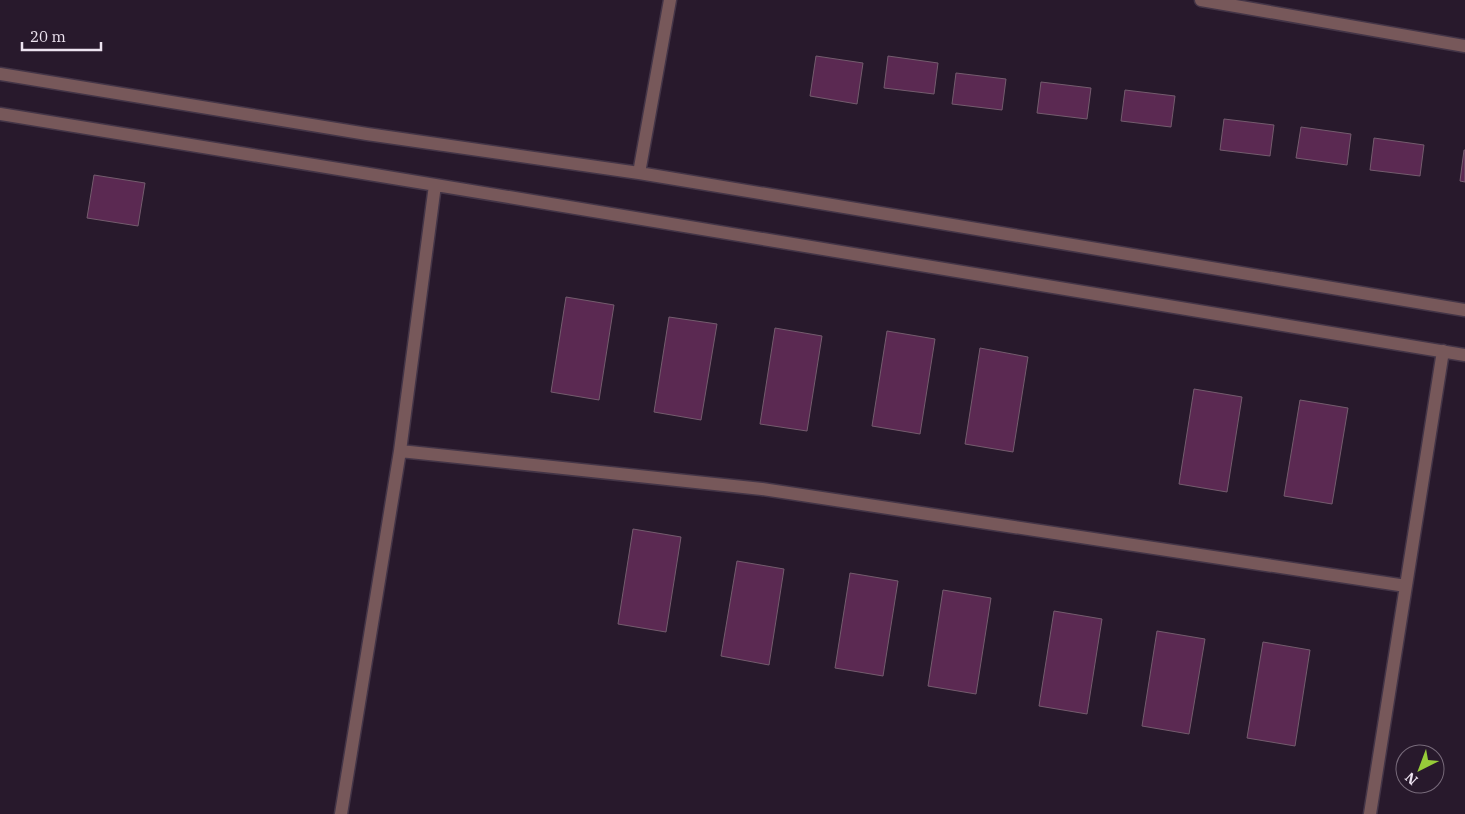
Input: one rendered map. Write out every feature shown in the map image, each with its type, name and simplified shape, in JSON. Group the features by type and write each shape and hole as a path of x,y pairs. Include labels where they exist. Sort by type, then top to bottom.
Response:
{"street":[{"path":"640,174 670,0"},
{"path":"1201,0 1465,46"},
{"path":"0,74 366,134 640,174 1465,310"},
{"path":"0,114 1465,355"},
{"path":"341,814 400,451 435,185"},
{"path":"1370,814 1443,351"},
{"path":"400,451 762,489 1406,586"}],"building":[{"path":"816,56 863,63 857,104 810,96"},
{"path":"888,56 938,63 934,94 884,88"},
{"path":"956,73 1006,79 1002,110 952,104"},
{"path":"1041,82 1091,88 1087,119 1037,113"},
{"path":"1125,90 1175,96 1171,127 1121,121"},
{"path":"1224,119 1274,125 1270,156 1220,150"},
{"path":"1301,127 1351,134 1347,165 1296,158"},
{"path":"1374,138 1424,145 1420,176 1370,170"},
{"path":"1465,150 1465,182 1460,181"},
{"path":"94,175 145,183 138,226 87,218"},
{"path":"566,297 614,305 599,400 551,392"},
{"path":"669,317 717,324 701,420 654,412"},
{"path":"775,328 822,336 807,431 760,424"},
{"path":"887,331 935,339 920,434 872,426"},
{"path":"980,348 1028,357 1013,452 965,444"},
{"path":"1194,389 1242,397 1227,492 1179,484"},
{"path":"1300,400 1348,408 1332,504 1284,496"},
{"path":"633,529 681,537 666,632 618,624"},
{"path":"737,561 784,569 769,665 721,656"},
{"path":"850,573 898,581 883,676 835,668"},
{"path":"943,590 991,598 976,694 928,686"},
{"path":"1054,611 1102,619 1087,714 1039,706"},
{"path":"1157,631 1205,639 1189,734 1142,726"},
{"path":"1263,642 1310,650 1295,746 1247,738"}]}
